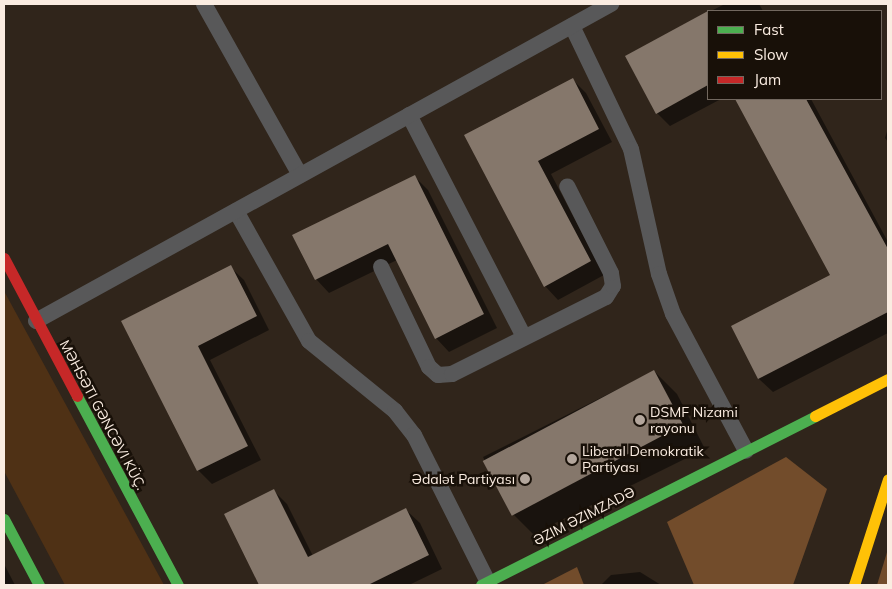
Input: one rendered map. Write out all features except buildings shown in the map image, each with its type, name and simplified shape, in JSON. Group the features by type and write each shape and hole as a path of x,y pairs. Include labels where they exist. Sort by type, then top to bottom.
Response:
{"street":[{"name":"MƏHSƏTI GƏNCƏVI KÜÇ.","path":"4,258 178,585"},
{"name":"ƏZIM ƏZIMZADƏ","path":"484,584 888,379"},
{"path":"854,585 888,479"},
{"path":"4,519 39,585"}],"lane":[{"path":"204,4 300,176"},
{"path":"36,321 611,4"},
{"path":"572,26 631,149 658,274 673,314 746,451"},
{"path":"409,116 524,337"},
{"path":"381,267 429,367 438,375 452,374 606,297 613,286 611,273 567,186"},
{"path":"236,211 309,341 395,411 414,435 484,584"}],"shaded area":[{"path":"4,291 164,585 65,585 4,471"},
{"path":"786,457 827,489 793,585 694,585 667,522"},
{"path":"888,549 888,585 877,585"},
{"path":"577,567 584,585 542,585"}],"traffic: fast":[{"path":"77,396 178,585"},
{"path":"481,585 815,416"},
{"path":"4,519 39,585"}],"traffic: slow":[{"path":"815,416 888,379"},
{"path":"854,585 888,479"}],"traffic: jam":[{"path":"4,258 77,396"}],"place":[{"name":"DSMF Nizami rayonu","path":"640,420"},
{"name":"Liberal Demokratik Partiyası","path":"572,459"},
{"name":"Ədalət Partiyası","path":"525,479"}]}
